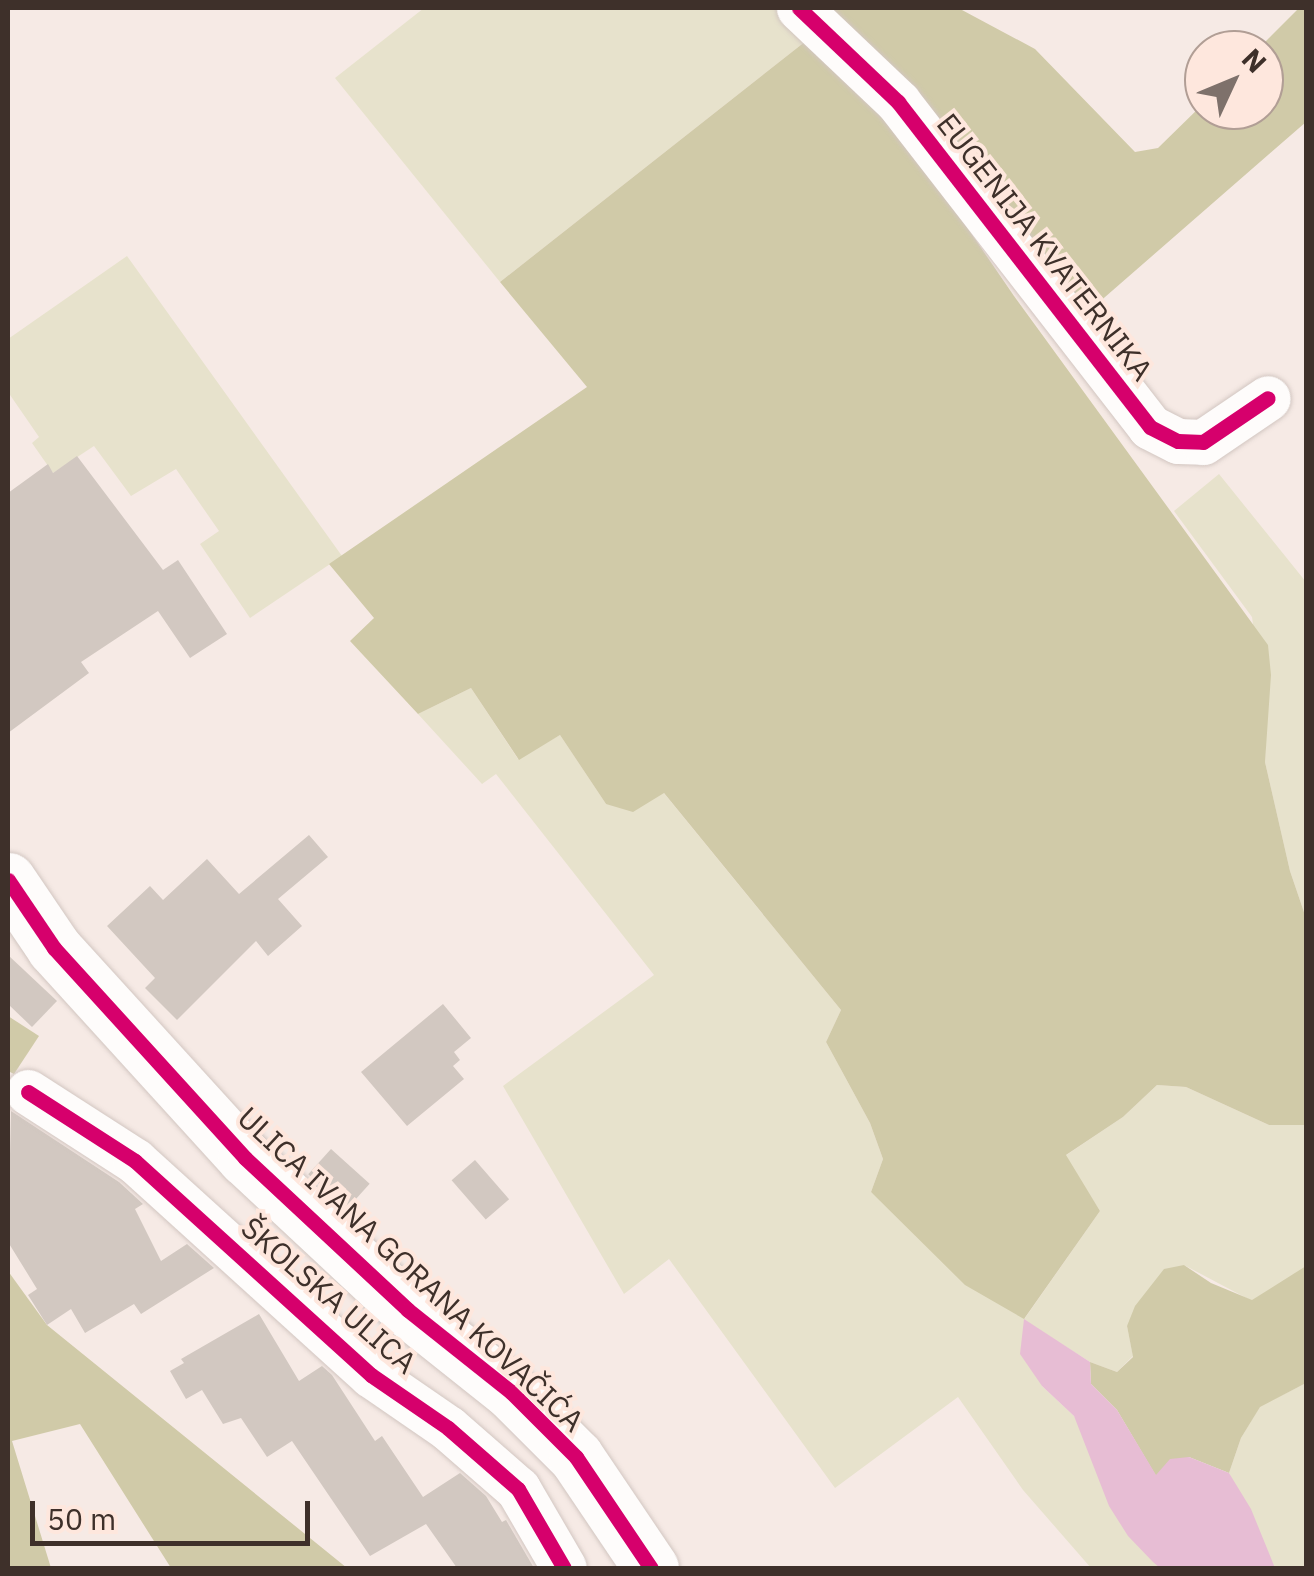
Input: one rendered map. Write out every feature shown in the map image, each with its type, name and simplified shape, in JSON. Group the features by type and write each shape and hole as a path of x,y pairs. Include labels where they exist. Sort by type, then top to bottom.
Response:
{"main road":[{"name":"ULICA IVANA GORANA KOVAČIĆA","path":"8,880 54,948 246,1158 408,1310 511,1392 576,1458 651,1568"}],"street":[{"name":"EUGENIJA KVATERNIKA","path":"799,8 898,102 1150,427 1178,442 1203,442 1268,398"},
{"name":"ŠKOLSKA ULICA","path":"28,1092 135,1161 371,1375 448,1428 518,1489 564,1568"}],"shaded area":[{"path":"424,8 775,8 811,37 500,282 335,78"},
{"path":"818,8 962,10 1035,49 1135,152 1158,148 1184,123 1184,130 1284,130 1284,30 1277,30 1299,8 1306,8 1306,122 1074,320"},
{"path":"811,37 908,141 1014,296 1268,645 1271,675 1265,762 1290,871 1306,918 1306,1125 1269,1125 1186,1087 1157,1085 1123,1117 1066,1155 1100,1211 1024,1319 965,1285 871,1192 883,1159 870,1123 826,1042 841,1010 664,793 633,812 606,804 560,735 519,760 471,688 418,714 350,641 374,618 329,564 587,387 500,282"},
{"path":"127,256 342,556 250,618 200,544 219,531 176,469 131,496 94,446 53,473 32,443 39,437 8,392 8,339"},
{"path":"1219,474 1306,582 1306,918 1290,871 1265,762 1266,720 1252,617 1174,511"},
{"path":"471,688 518,759 560,735 606,804 663,792 841,1010 826,1042 870,1123 883,1159 871,1192 1025,1318 1100,1211 1065,1156 1123,1117 1157,1085 1186,1087 1269,1125 1306,1125 1306,1266 1286,1283 1252,1301 1184,1265 1127,1326 1133,1356 1117,1372 1090,1362 1024,1320 1042,1386 1074,1416 1160,1568 1091,1568 1023,1490 958,1397 835,1488 669,1259 624,1294 503,1086 654,975 496,774 482,784 418,714"},
{"path":"8,1016 39,1036 14,1074 8,1071"},
{"path":"1184,1265 1211,1283 1252,1300 1306,1266 1306,1383 1260,1407 1241,1438 1229,1473 1189,1457 1156,1476 1117,1410 1091,1384 1090,1362 1117,1372 1133,1357 1127,1326 1135,1306 1164,1269"},
{"path":"8,1271 47,1325 347,1568 171,1568 80,1424 12,1441 51,1568 8,1568"},
{"path":"1024,1319 1090,1362 1091,1384 1117,1410 1156,1475 1170,1459 1189,1457 1229,1473 1251,1509 1275,1568 1160,1568 1153,1562 1128,1536 1109,1506 1074,1416 1042,1386 1020,1354"},
{"path":"1306,1383 1306,1568 1275,1568 1229,1473 1241,1438 1260,1406"}],"building":[{"path":"77,456 163,570 178,560 227,634 190,658 158,611 81,662 89,673 8,733 8,493 48,464 53,473"},
{"path":"309,835 328,857 278,899 302,926 268,956 256,941 177,1020 145,988 155,978 107,926 150,886 163,900 207,859 239,894"},
{"path":"8,955 57,1001 32,1027 8,1004"},
{"path":"443,1004 471,1038 454,1052 460,1060 453,1066 464,1079 407,1126 361,1072"},
{"path":"11,1111 119,1182 143,1204 135,1209 161,1261 187,1244 214,1268 141,1314 134,1304 85,1333 71,1309 47,1325 28,1295 37,1289 8,1242"},
{"path":"331,1149 370,1184 347,1209 308,1174"},
{"path":"475,1160 509,1199 486,1220 452,1180"},
{"path":"259,1314 299,1381 322,1366 332,1375 375,1441 382,1436 423,1497 460,1473 486,1496 502,1522 506,1520 534,1568 457,1568 426,1524 370,1556 292,1441 267,1457 241,1418 223,1424 202,1390 186,1399 170,1371 184,1363 181,1359"}],"cycle path":[{"path":"799,8 898,102 1150,427 1178,441 1203,442 1268,398"},
{"path":"8,880 54,948 245,1158 408,1310 511,1392 576,1457 651,1568"},
{"path":"28,1092 135,1161 371,1375 448,1428 518,1489 564,1568"}]}
